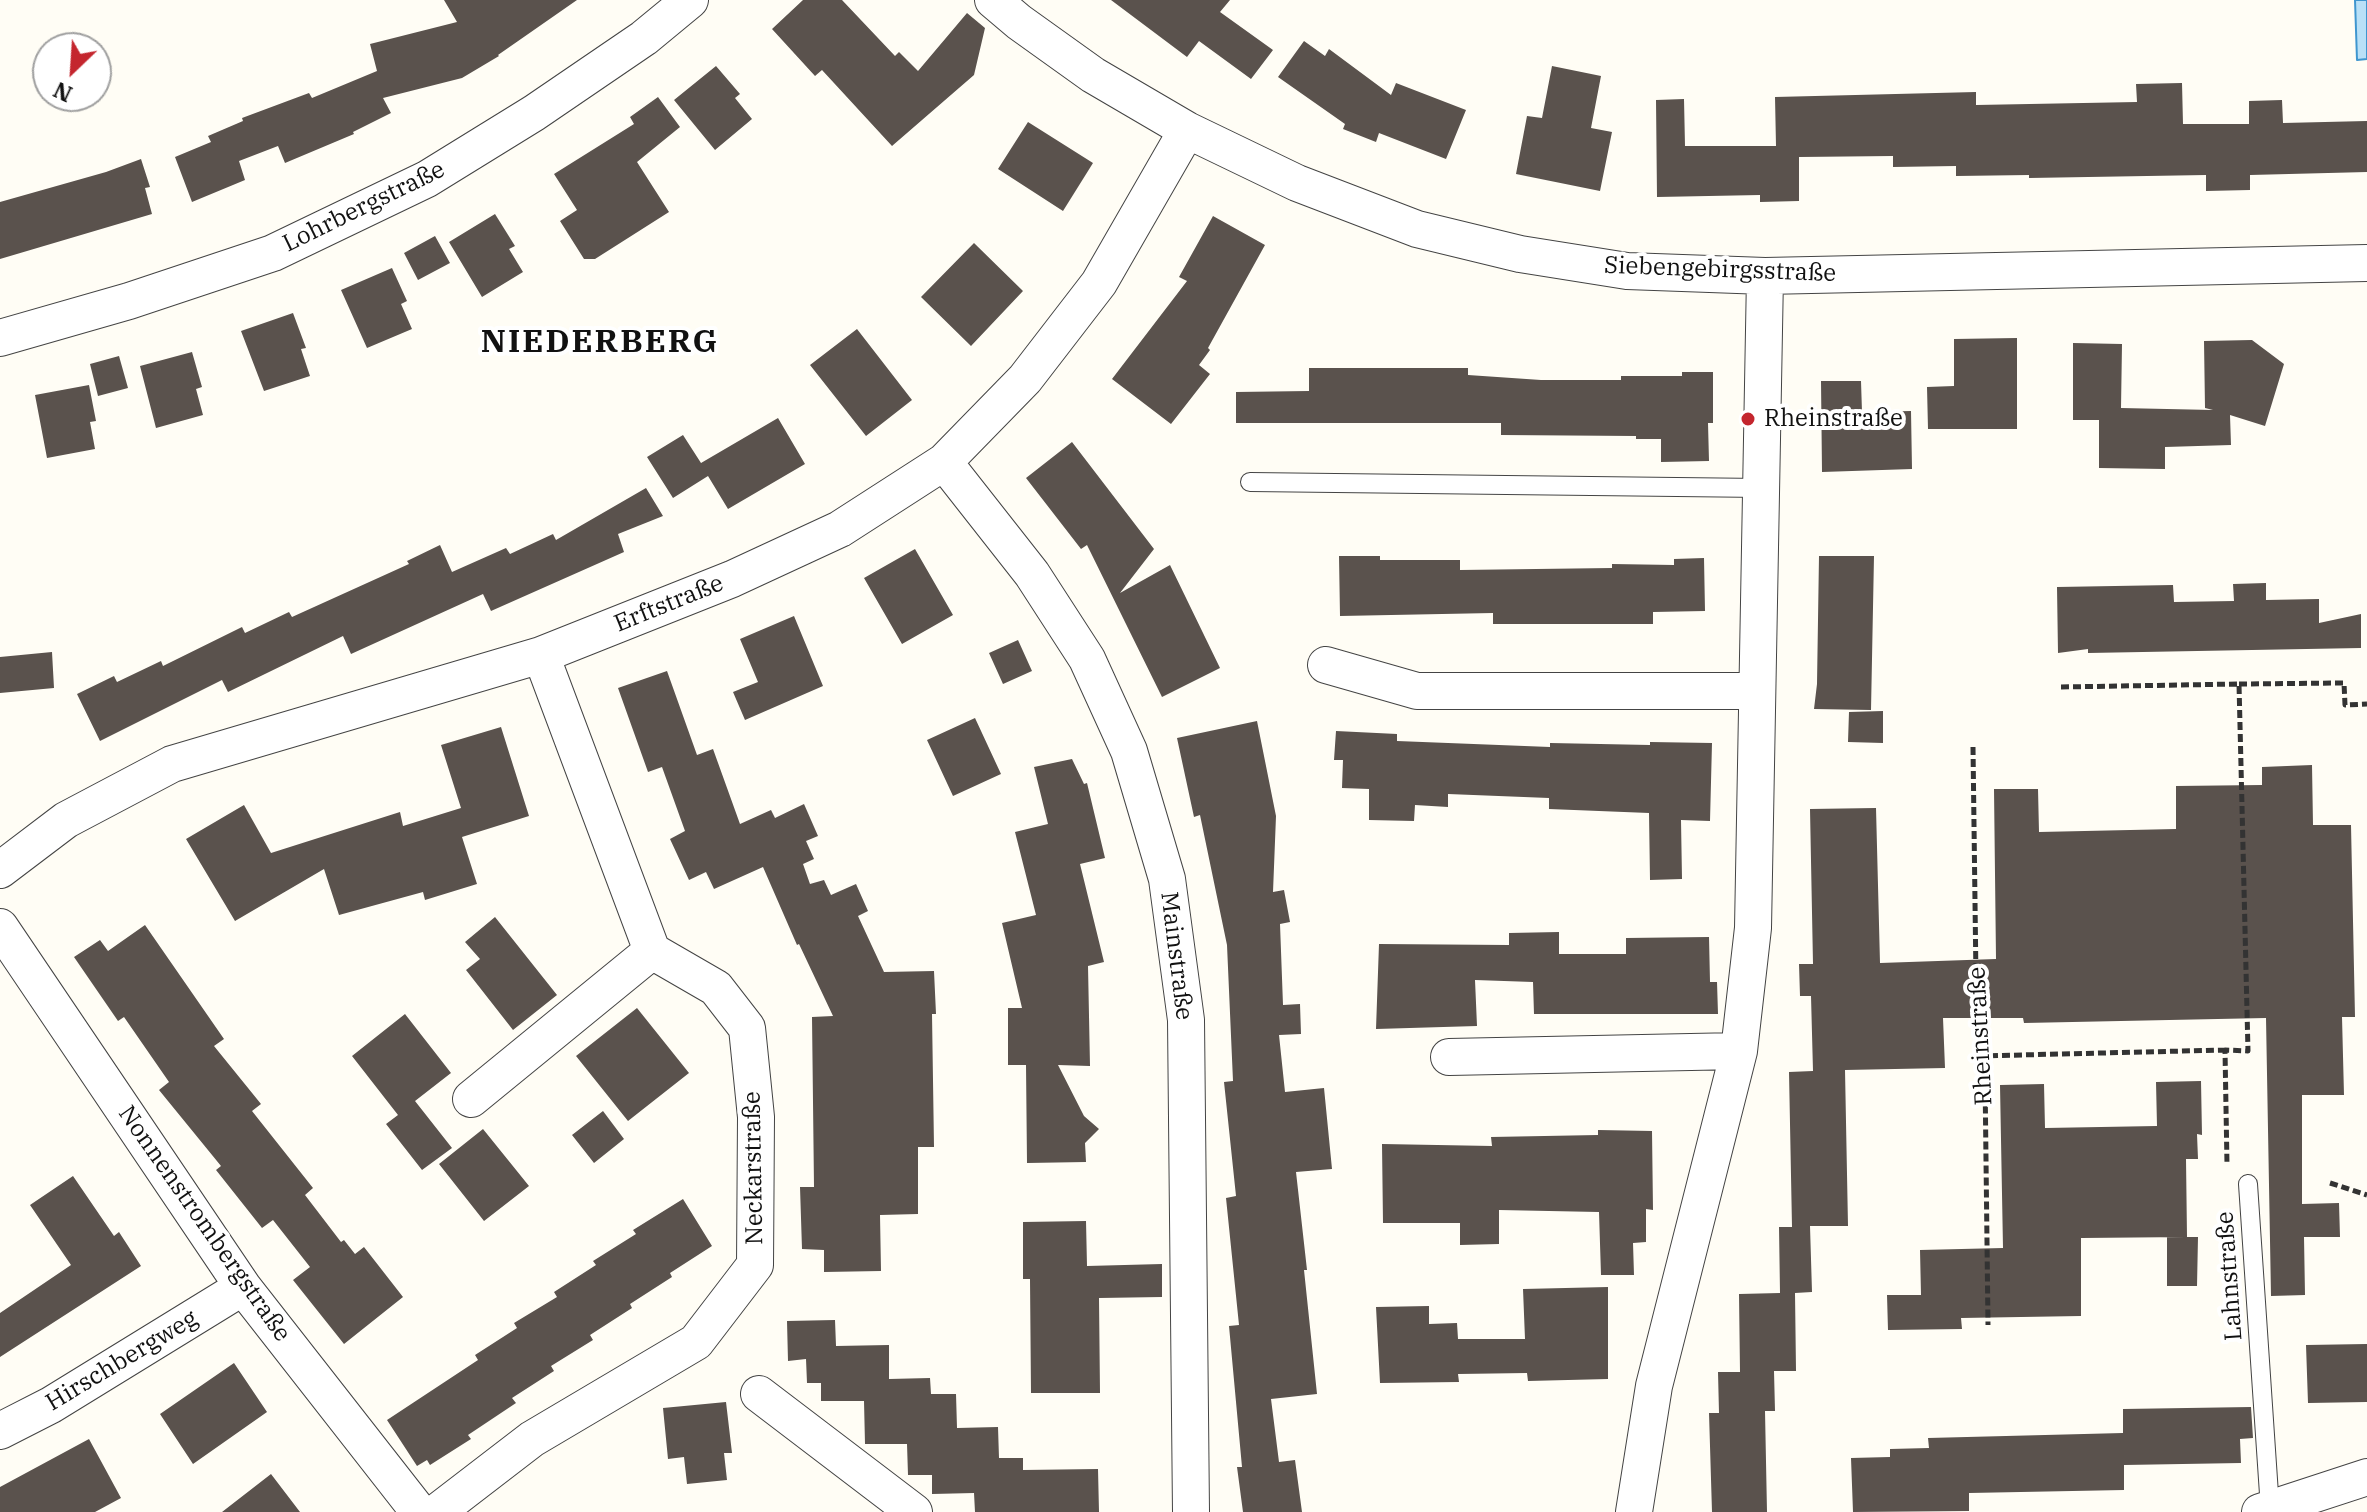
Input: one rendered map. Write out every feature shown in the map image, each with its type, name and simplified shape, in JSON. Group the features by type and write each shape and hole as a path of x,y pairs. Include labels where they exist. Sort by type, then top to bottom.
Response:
{"street":[{"name":"Lohrbergstraße","path":"0,338 129,301 273,253 427,179 534,113 644,38 690,0"},
{"name":"Siebengebirgsstraße","path":"993,0 1093,75 1187,130 1297,183 1417,229 1520,254 1627,271 1765,276 2367,263"},
{"name":"Erftstraße","path":"0,870 66,820 172,764 541,655 732,579 840,529 944,462 1025,379 1099,283 1187,130"},
{"path":"1634,1512 1654,1386 1739,1051 1753,928 1765,276"},
{"name":"Mainstraße","path":"944,462 1032,574 1087,659 1129,751 1167,879 1186,1020 1191,1512"},
{"path":"471,1099 652,951 541,655"},
{"path":"1326,665 1417,691 1757,691"},
{"name":"Nonnenstrombergstraße","path":"0,927 243,1287 419,1512"},
{"name":"Neckarstraße","path":"437,1512 532,1439 696,1342 755,1265 756,1117 747,1028 716,988 652,951"},
{"path":"1449,1057 1739,1051"},
{"name":"Hirschbergweg","path":"0,1431 51,1405 243,1287"},
{"path":"759,1394 914,1512"},
{"path":"2265,1511 2367,1477"}],"lane":[{"path":"1250,482 1762,488"},
{"name":"Lahnstraße","path":"2248,1184 2265,1511"}],"path":[{"path":"2061,687 2344,683 2345,705 2367,704"},
{"path":"1977,1056 2248,1051 2239,684"},
{"name":"Rheinstraße","path":"1973,747 1977,1056 1985,1076 1988,1325"},
{"name":"Lahnstraße","path":"2225,1050 2228,1168 2248,1184"},
{"path":"2330,1183 2367,1195"}],"water":[{"path":"2355,0 2367,0 2367,59 2357,60"}],"building":[{"path":"444,0 577,0 499,56 462,78 383,98 391,113 354,134 285,163 278,146 239,161 245,180 192,202 175,157 211,142 208,136 243,121 242,118 309,93 312,98 377,71 370,44 457,22"},
{"path":"803,0 842,0 895,56 899,52 918,71 967,13 985,28 974,75 892,146 822,70 815,76 772,29"},
{"path":"1111,0 1230,0 1220,12 1273,50 1251,79 1199,41 1187,57"},
{"path":"1304,41 1325,56 1329,49 1391,95 1396,83 1466,110 1446,159 1379,133 1376,142 1343,129 1345,124 1278,77"},
{"path":"716,66 740,94 735,98 752,119 715,150 674,100"},
{"path":"1552,66 1601,76 1591,128 1612,132 1600,191 1516,174 1527,116 1542,118"},
{"path":"2182,83 2183,124 2249,124 2249,101 2282,100 2283,123 2367,121 2367,172 2250,175 2250,190 2206,191 2206,175 1956,176 1956,166 1893,167 1893,156 1799,157 1799,201 1760,202 1760,195 1657,197 1656,100 1684,99 1685,146 1776,146 1775,97 1976,92 1976,105 2137,102 2136,84"},
{"path":"658,97 680,127 637,162 669,212 595,259 584,259 560,221 577,210 554,174 634,124 630,117"},
{"path":"1028,122 1093,163 1063,211 998,169"},
{"path":"141,159 150,187 145,188 152,214 0,259 0,202"},
{"path":"495,214 515,246 509,249 523,272 482,297 449,242"},
{"path":"1213,216 1265,245 1208,348 1210,350 1199,365 1210,374 1171,424 1112,379 1187,281 1179,277"},
{"path":"435,236 450,263 418,280 404,253"},
{"path":"974,243 1023,291 971,346 921,297"},
{"path":"392,268 407,301 401,304 412,329 367,348 341,290"},
{"path":"293,313 306,348 301,349 310,376 264,391 241,331"},
{"path":"857,329 912,400 866,436 810,365"},
{"path":"2017,338 2017,429 1928,429 1927,387 1954,386 1954,339"},
{"path":"2252,340 2284,364 2265,426 2230,415 2231,445 2165,447 2165,469 2099,468 2099,420 2073,420 2073,343 2122,344 2121,408 2213,410 2205,408 2204,341"},
{"path":"192,352 202,387 196,389 203,415 156,428 140,366"},
{"path":"119,356 128,388 98,396 90,364"},
{"path":"1309,368 1468,368 1468,375 1541,380 1621,380 1621,376 1682,376 1682,372 1713,372 1713,423 1708,423 1709,461 1661,462 1661,439 1501,435 1501,423 1236,423 1236,392 1309,391"},
{"path":"1821,381 1861,381 1862,412 1911,411 1912,469 1822,472"},
{"path":"89,385 96,421 90,422 95,449 47,458 35,395"},
{"path":"778,418 805,464 728,509 708,476 673,498 647,457 683,435 701,463"},
{"path":"1072,442 1154,549 1120,593 1170,565 1220,668 1162,697 1087,545 1081,549 1026,478"},
{"path":"646,488 663,516 618,534 624,552 491,611 483,594 351,654 343,636 228,692 222,680 100,741 77,694 114,676 117,682 161,661 163,666 242,627 245,633 289,612 292,617 409,564 407,561 440,545 452,572 506,548 510,554 553,534 556,540"},
{"path":"915,549 953,615 902,644 864,578"},
{"path":"1339,556 1380,556 1380,560 1460,560 1460,570 1612,568 1612,564 1674,565 1674,559 1704,558 1705,611 1653,612 1653,624 1493,624 1493,613 1340,616"},
{"path":"1819,556 1874,556 1871,710 1814,709"},
{"path":"2266,583 2266,600 2319,599 2319,623 2361,614 2361,648 2088,653 2088,649 2058,653 2057,587 2173,585 2174,602 2234,601 2233,584"},
{"path":"794,616 823,686 745,720 733,692 758,682 740,639"},
{"path":"1018,640 1032,671 1003,684 989,653"},
{"path":"52,652 54,688 0,693 0,657"},
{"path":"667,671 697,755 713,749 740,824 771,810 775,818 804,804 818,836 806,841 814,859 803,864 810,884 824,880 831,895 856,884 868,911 858,916 884,972 934,971 934,1147 918,1147 918,1214 880,1215 881,1271 824,1272 824,1250 802,1249 800,1187 814,1187 812,1017 833,1016 763,867 714,889 706,872 689,880 670,839 685,831 662,767 648,772 618,688"},
{"path":"1883,711 1883,743 1848,742 1849,712"},
{"path":"975,718 1001,774 953,796 927,740"},
{"path":"1257,721 1276,816 1273,892 1284,890 1290,922 1280,924 1283,1005 1300,1004 1301,1034 1279,1035 1285,1092 1324,1088 1332,1169 1296,1172 1317,1394 1271,1399 1279,1462 1295,1460 1302,1512 1243,1512 1237,1467 1242,1467 1229,1326 1239,1325 1226,1198 1236,1196 1224,1082 1233,1081 1227,945 1200,815 1194,817 1177,738"},
{"path":"501,727 529,816 462,837 477,884 425,900 423,892 339,915 324,869 235,921 186,839 244,805 271,853 400,812 403,826 461,808 441,745"},
{"path":"1336,731 1397,734 1397,741 1550,747 1550,743 1712,743 1710,821 1681,820 1682,879 1650,880 1649,813 1549,809 1549,798 1448,794 1448,807 1415,805 1414,821 1369,820 1369,789 1342,788 1343,760 1334,760"},
{"path":"1072,759 1084,784 1087,783 1105,858 1080,864 1104,962 1088,966 1090,1066 1058,1065 1084,1116 1099,1129 1085,1143 1086,1162 1027,1163 1026,1065 1008,1065 1008,1008 1022,1008 1002,923 1036,915 1015,832 1048,824 1034,767"},
{"path":"2312,765 2313,825 2351,825 2355,1017 2342,1017 2344,1095 2302,1095 2302,1204 2339,1203 2340,1237 2304,1237 2305,1295 2271,1296 2266,1018 2024,1023 2023,1018 1943,1018 1945,1068 1845,1070 1848,1226 1810,1226 1812,1292 1795,1293 1796,1371 1774,1371 1775,1411 1765,1411 1767,1512 1712,1512 1709,1413 1719,1413 1718,1372 1740,1372 1739,1294 1780,1293 1779,1227 1792,1227 1789,1072 1813,1071 1811,996 1800,996 1799,964 1813,964 1810,809 1876,808 1880,963 1996,959 1994,789 2038,789 2039,832 2176,829 2176,786 2262,785 2262,767"},
{"path":"495,917 557,995 513,1030 466,970 480,959 465,942"},
{"path":"145,925 224,1039 214,1046 261,1104 252,1111 313,1188 305,1195 341,1242 344,1240 355,1254 364,1247 403,1297 344,1344 293,1280 310,1267 273,1220 262,1228 216,1170 221,1166 159,1090 169,1082 124,1017 118,1021 74,957 100,940 108,951"},
{"path":"1559,932 1559,954 1626,954 1626,938 1709,937 1710,982 1717,982 1718,1014 1534,1014 1533,982 1475,980 1477,1026 1376,1029 1379,944 1509,945 1509,933"},
{"path":"637,1008 689,1073 628,1121 576,1056"},
{"path":"405,1014 451,1073 415,1101 452,1148 422,1170 386,1124 398,1115 352,1056"},
{"path":"2201,1081 2202,1135 2197,1134 2198,1159 2186,1159 2187,1237 2081,1238 2081,1316 1961,1318 1962,1329 1888,1330 1887,1295 1921,1295 1920,1250 2003,1248 2000,1085 2044,1084 2045,1128 2157,1126 2156,1082"},
{"path":"603,1111 624,1139 594,1163 572,1135"},
{"path":"483,1129 529,1186 484,1221 439,1164"},
{"path":"1598,1130 1652,1131 1653,1210 1646,1209 1646,1242 1633,1243 1634,1275 1601,1275 1599,1212 1499,1210 1499,1244 1460,1245 1460,1223 1383,1223 1382,1144 1492,1146 1491,1137 1598,1135"},
{"path":"73,1176 114,1236 119,1232 141,1266 0,1357 0,1313 71,1265 30,1205"},
{"path":"683,1199 712,1246 630,1304 632,1308 590,1335 593,1340 551,1366 554,1371 512,1398 516,1403 468,1435 471,1439 430,1465 427,1460 417,1466 387,1420 478,1360 475,1355 517,1328 514,1323 557,1297 554,1292 596,1265 593,1261 636,1234 633,1230"},
{"path":"1086,1221 1087,1266 1162,1264 1162,1297 1099,1298 1100,1393 1031,1393 1030,1279 1023,1279 1023,1222"},
{"path":"2167,1237 2198,1237 2197,1286 2167,1286"},
{"path":"1608,1287 1608,1379 1528,1381 1527,1373 1458,1374 1459,1382 1380,1383 1376,1307 1429,1306 1429,1324 1457,1323 1458,1339 1525,1339 1523,1289"},
{"path":"835,1320 836,1346 889,1345 889,1379 930,1378 931,1394 956,1394 957,1428 998,1427 999,1458 1023,1458 1023,1470 1098,1469 1099,1512 975,1512 974,1493 932,1494 932,1475 908,1475 907,1444 865,1444 864,1401 821,1401 821,1383 807,1383 806,1359 788,1361 787,1321"},
{"path":"2367,1344 2367,1402 2308,1403 2306,1345"},
{"path":"234,1363 267,1412 193,1464 160,1414"},
{"path":"726,1402 732,1453 724,1453 727,1480 687,1484 684,1457 668,1459 663,1408"},
{"path":"2251,1407 2253,1438 2240,1439 2241,1463 2124,1465 2124,1490 1969,1493 1969,1511 1853,1512 1851,1458 1890,1457 1890,1449 1929,1448 1928,1438 2123,1433 2123,1409"},
{"path":"89,1439 121,1498 95,1512 0,1512 0,1487"},
{"path":"271,1474 300,1512 222,1512"}],"place":[{"name":"Rheinstraße","path":"1748,419"}],"district":[{"name":"NIEDERBERG","path":"600,343"}]}
